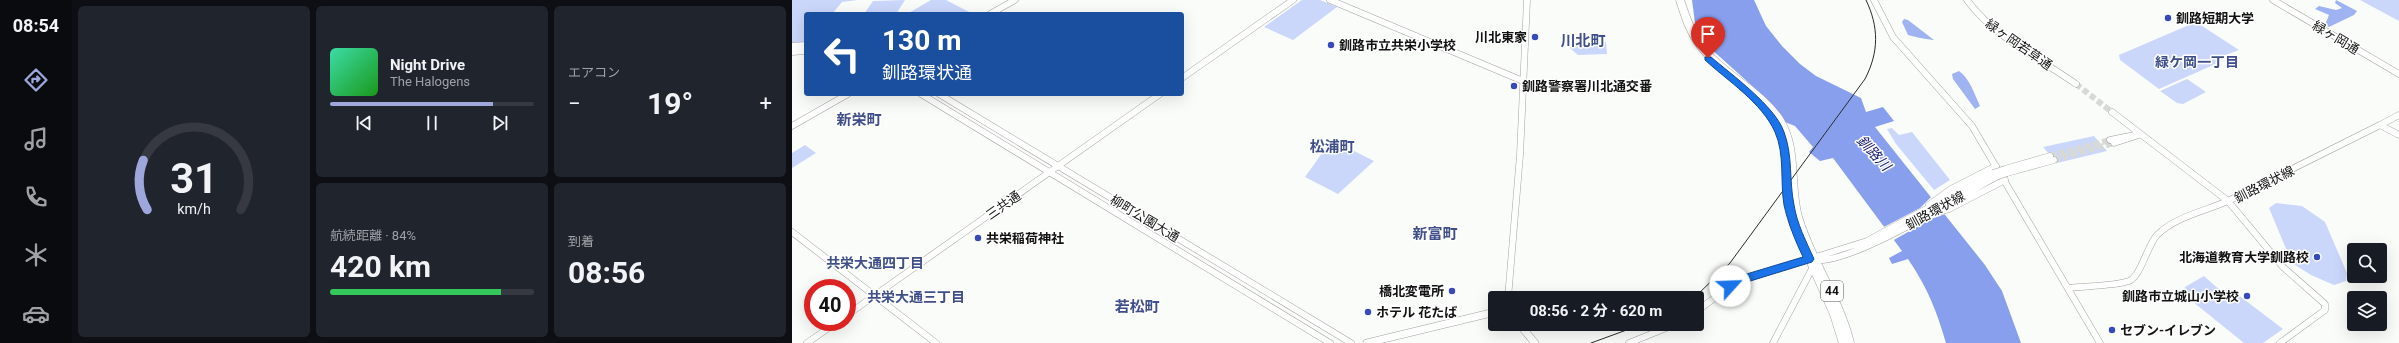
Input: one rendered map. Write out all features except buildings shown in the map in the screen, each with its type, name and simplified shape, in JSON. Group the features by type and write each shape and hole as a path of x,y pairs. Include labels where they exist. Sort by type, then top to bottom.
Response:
{"highway":[{"name":"44","path":"1675,0 1686,30 1694,43 1708,58 1763,107 1780,132 1786,158 1789,205 1797,234 1840,308 1850,343"},
{"name":"44","path":"1680,0 1690,29 1705,49 1761,99 1784,128 1789,142 1797,217 1813,261 1834,310 1843,343"}],"main road":[{"path":"1367,343 1488,314"},
{"path":"1525,331 1535,343"}],"street":[{"path":"994,12 1015,0"},
{"path":"1184,77 1293,0"},
{"path":"1330,0 1523,81"},
{"path":"1508,291 1520,155 1527,0"},
{"path":"1874,0 1893,37 1967,119 2005,180 2100,343"},
{"name":"緑ヶ岡若草通","path":"1967,0 1974,12 2010,39 2076,84"},
{"name":"緑ヶ岡通","path":"2273,0 2399,74"},
{"path":"792,46 804,45"},
{"path":"792,52 804,51"},
{"path":"792,126 844,96"},
{"name":"柳町公園大通","path":"924,96 1330,343"},
{"name":"柳町公園大通","path":"941,96 1351,343"},
{"name":"三共通","path":"856,309 1157,96"},
{"path":"2112,112 2140,134 2135,138 2112,142"},
{"name":"釧路環状線","path":"2140,134 2228,202 2399,115"},
{"path":"2380,125 2399,135"},
{"name":"釧路環状線","path":"1704,306 1736,282 1858,250 1994,175 2052,158"},
{"path":"1927,211 1944,202 1996,166"},
{"path":"1944,202 2005,180"},
{"path":"2068,288 2129,281 2134,277 2152,241 2157,235 2185,219 2228,202 2283,267 2325,304 2325,310 2280,343"},
{"path":"792,232 936,343"},
{"path":"1773,343 1813,261"},
{"path":"807,343 824,331"},
{"path":"1629,343 1659,331"}],"shaded area":[{"path":"792,0 858,0 842,2 834,12 804,12 804,43 792,44"},
{"path":"905,0 897,12 865,12 873,1"},
{"path":"931,0 946,0 969,12 910,12"},
{"path":"1302,0 1320,0 1337,7 1293,40 1264,27"},
{"path":"2336,0 2357,11 2354,15 2329,27 2325,25 2329,15 2315,9 2319,6 2336,10 2342,8 2335,3"},
{"path":"2360,0 2399,0 2399,21"},
{"path":"1904,19 1908,20 1934,40 1908,35 1902,22"},
{"path":"2196,22 2239,50 2215,59 2220,62 2159,89 2120,60 2119,55"},
{"path":"1606,42 1607,54 1578,55 1564,43"},
{"path":"1959,71 1969,82 1974,91 1980,106 1975,109 1953,79 1952,74"},
{"path":"2187,79 2206,92 2183,104 2177,103 2160,91"},
{"path":"1892,128 1899,135 1912,132 1950,180 1934,190 1896,144 1887,129"},
{"path":"2094,136 2107,151 2057,163 2043,147"},
{"path":"1334,141 1374,161 1338,194 1305,177 1330,142"},
{"path":"805,145 816,153 792,168 792,153"},
{"path":"2276,203 2302,206 2325,222 2347,273 2346,281 2334,285 2311,275 2292,263 2269,208"},
{"path":"2204,276 2222,292 2229,288 2283,329 2263,343 2244,343 2182,293 2185,287"}],"water":[{"name":"釧路川","path":"1692,0 1754,0 1766,26 1782,46 1800,64 1816,76 1861,98 1866,112 1883,107 1894,121 1875,127 1985,265 2002,291 2021,343 1946,343 1931,300 1908,259 1892,264 1889,258 1902,251 1833,158 1820,161 1809,152 1813,147 1795,126 1785,122 1769,101 1710,48 1695,23"}],"pier":[{"path":"1933,195 1948,213 1931,219 1892,241 1882,228 1920,208"}],"tunnel":[{"path":"2076,84 2112,112"},
{"path":"2050,156 2110,140"},
{"path":"2054,160 2114,143"}],"railway":[{"path":"1701,291 1730,263 1865,79 1873,59 1876,40 1873,20 1866,0"},
{"path":"1591,343 1624,331"}],"place":[{"name":"釧路短期大学","path":"2168,18"},
{"name":"川北東家","path":"1535,37"},
{"name":"釧路市立共栄小学校","path":"1331,45"},
{"name":"釧路警察署川北通交番","path":"1514,86"},
{"name":"共栄稲荷神社","path":"978,238"},
{"name":"北海道教育大学釧路校","path":"2317,257"},
{"name":"橋北変電所","path":"1452,291"},
{"name":"釧路市立城山小学校","path":"2247,296"},
{"name":"ホテル 花たば","path":"1368,312"},
{"name":"セブン-イレブン","path":"2112,330"}],"district":[{"name":"川北町","path":"1583,41"},
{"name":"緑ケ岡一丁目","path":"2197,62"},
{"name":"新栄町","path":"859,120"},
{"name":"松浦町","path":"1332,147"},
{"name":"新富町","path":"1435,234"},
{"name":"共栄大通四丁目","path":"875,263"},
{"name":"共栄大通三丁目","path":"916,297"},
{"name":"若松町","path":"1137,307"}],"route":[{"path":"1708,58 1763,107 1780,132 1786,158 1787,196 1789,205 1797,234 1809,259 1743,279 1730,286"}]}
